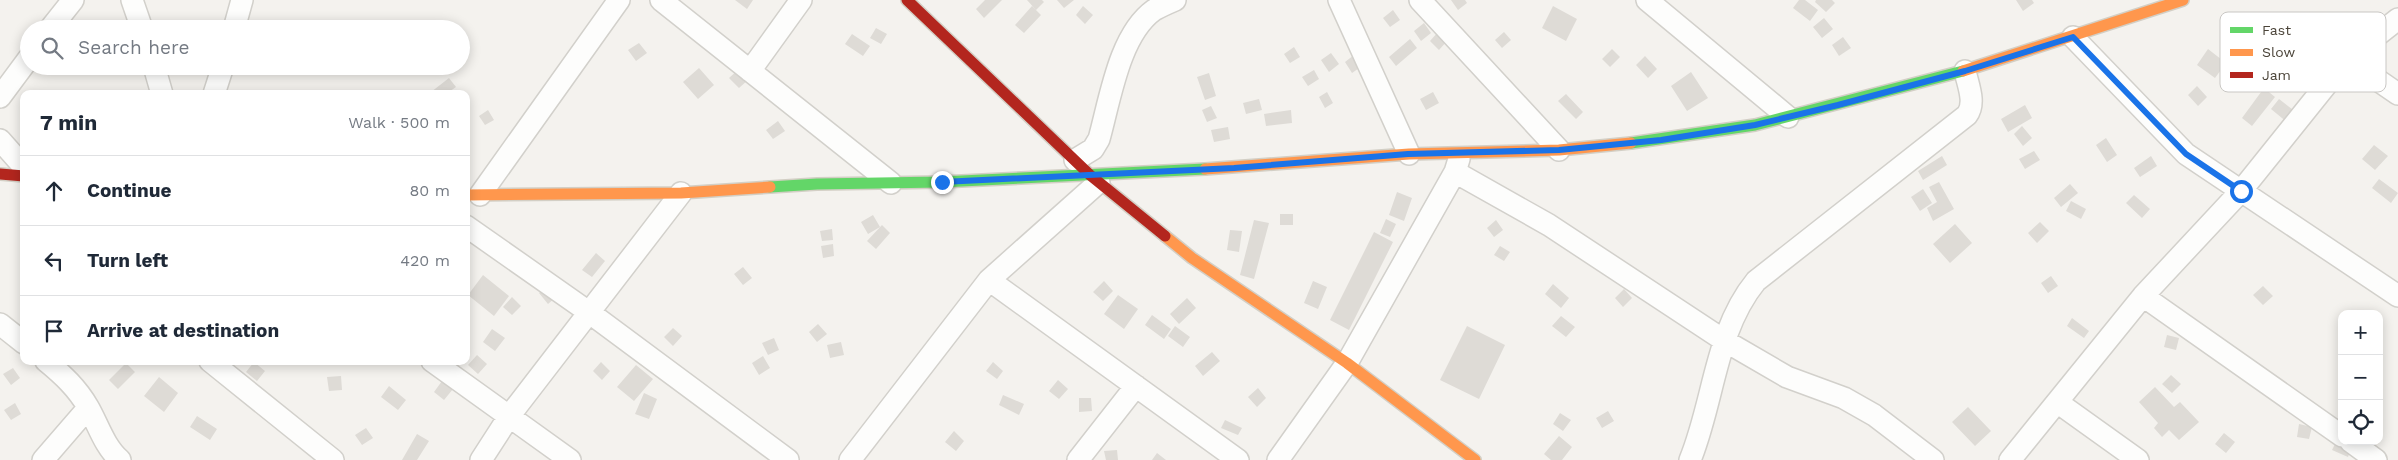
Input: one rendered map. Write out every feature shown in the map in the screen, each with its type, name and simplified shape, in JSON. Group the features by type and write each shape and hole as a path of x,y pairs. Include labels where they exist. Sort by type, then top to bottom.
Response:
{"main road":[{"path":"908,0 1095,179 1192,258 1347,363 1475,460"},
{"path":"473,196 681,192 817,184 1095,179 1408,154 1458,163 1559,150 1661,140 1755,125 1965,71 2073,37 2170,2"},
{"path":"0,174 20,176"}],"street":[{"path":"57,20 73,0"},
{"path":"132,0 139,20"},
{"path":"236,20 242,0"},
{"path":"473,196 619,0"},
{"path":"661,0 891,183"},
{"path":"750,71 801,0"},
{"path":"1075,160 1093,149 1099,139 1116,70 1149,5 1175,0"},
{"path":"1339,0 1408,154"},
{"path":"1420,0 1559,150"},
{"path":"1647,0 1788,117"},
{"path":"2386,28 2398,19"},
{"path":"2073,37 2186,154 2398,296"},
{"path":"0,97 20,70"},
{"path":"1691,460 1725,340 1745,294 1756,281 1967,115 1972,109 1972,103 1965,71"},
{"path":"157,75 161,90"},
{"path":"215,90 221,75"},
{"path":"2386,86 2398,94"},
{"path":"2010,460 2142,296 2241,191 2320,92"},
{"path":"0,140 20,162"},
{"path":"1278,460 1347,363 1458,163 1548,225 1725,340 1787,377 1844,398 1874,415 1933,460"},
{"path":"850,460 989,280 1095,179"},
{"path":"481,460 510,415 681,192"},
{"path":"470,229 590,313 788,460"},
{"path":"989,280 1238,460"},
{"path":"2142,296 2338,433"},
{"path":"0,324 20,340"},
{"path":"52,365 71,382 88,408 97,429 120,460"},
{"path":"215,365 333,460"},
{"path":"438,365 510,415 570,460"},
{"path":"1078,460 1136,386"},
{"path":"2057,402 2138,460"},
{"path":"43,460 88,408"},
{"path":"2355,445 2376,460"}],"building":[{"path":"735,0 753,0 747,9"},
{"path":"985,0 1002,0 984,18 976,9"},
{"path":"1027,0 1042,0 1044,2 1036,10"},
{"path":"1057,0 1074,0 1064,8"},
{"path":"1451,0 1465,0 1467,3 1458,10"},
{"path":"1799,0 1805,0 1818,10 1810,21 1793,8"},
{"path":"1816,0 1832,0 1835,3 1826,12 1815,2"},
{"path":"2016,0 2032,0 2034,3 2023,11"},
{"path":"1032,6 1041,15 1024,33 1015,25"},
{"path":"1083,6 1093,15 1085,24 1076,15"},
{"path":"1553,6 1577,19 1566,41 1542,28"},
{"path":"1393,10 1400,20 1390,27 1383,18"},
{"path":"1824,18 1833,29 1822,38 1813,27"},
{"path":"1424,23 1431,33 1421,41 1414,31"},
{"path":"876,28 887,34 881,44 870,38"},
{"path":"1438,32 1447,41 1439,50 1430,41"},
{"path":"1504,32 1511,40 1502,48 1495,40"},
{"path":"852,34 870,46 863,56 845,44"},
{"path":"1843,37 1851,48 1839,56 1832,45"},
{"path":"1410,39 1417,48 1396,66 1389,57"},
{"path":"639,43 647,53 636,61 628,50"},
{"path":"1294,47 1300,57 1290,63 1284,54"},
{"path":"1612,49 1620,57 1610,67 1602,59"},
{"path":"2208,49 2220,58 2220,71 2215,78 2197,65"},
{"path":"1331,53 1339,64 1329,72 1321,60"},
{"path":"1354,55 1362,66 1352,73 1345,62"},
{"path":"1645,56 1657,69 1648,78 1636,65"},
{"path":"699,68 714,85 698,99 683,82"},
{"path":"739,69 748,80 739,88 729,78"},
{"path":"1314,70 1319,79 1308,86 1302,77"},
{"path":"1691,72 1708,98 1687,111 1671,86"},
{"path":"1209,73 1216,96 1205,100 1197,77"},
{"path":"449,78 456,87 452,90 434,90"},
{"path":"2197,86 2207,97 2198,106 2188,95"},
{"path":"1327,92 1333,103 1325,108 1319,97"},
{"path":"1433,92 1439,103 1426,110 1420,99"},
{"path":"2261,92 2269,92 2275,97 2252,126 2242,118"},
{"path":"1566,94 1583,112 1576,119 1558,101"},
{"path":"1259,99 1262,110 1246,114 1243,103"},
{"path":"2279,99 2301,116 2293,127 2271,109"},
{"path":"2025,105 2032,118 2008,132 2001,119"},
{"path":"1211,106 1217,118 1207,122 1202,110"},
{"path":"488,110 494,120 485,125 479,116"},
{"path":"1291,110 1292,123 1266,126 1264,114"},
{"path":"778,121 785,131 773,139 766,130"},
{"path":"2022,126 2032,138 2023,146 2014,134"},
{"path":"1228,127 1230,139 1214,142 1211,130"},
{"path":"2106,138 2117,155 2107,162 2096,145"},
{"path":"2374,145 2388,156 2375,170 2362,159"},
{"path":"2034,151 2040,160 2025,169 2019,159"},
{"path":"1942,156 1947,165 1923,180 1918,171"},
{"path":"2151,156 2157,166 2140,177 2134,168"},
{"path":"2379,179 2398,193 2391,203 2372,188"},
{"path":"1939,182 1954,209 1933,221 1927,208 1937,202 1929,187"},
{"path":"2070,184 2078,193 2061,207 2054,198"},
{"path":"1923,189 1932,203 1920,211 1911,197"},
{"path":"1397,192 1412,198 1404,221 1389,215"},
{"path":"2134,195 2150,209 2142,218 2126,203"},
{"path":"2071,201 2086,209 2081,219 2066,211"},
{"path":"1280,214 1293,214 1293,225 1280,225"},
{"path":"873,215 880,227 868,234 861,222"},
{"path":"1386,219 1396,224 1390,237 1380,233"},
{"path":"1254,220 1269,223 1254,279 1240,275"},
{"path":"1496,220 1503,230 1494,237 1487,228"},
{"path":"2040,222 2049,231 2037,243 2028,233"},
{"path":"1955,224 1972,243 1950,263 1933,244"},
{"path":"882,225 890,233 876,249 867,241"},
{"path":"832,229 833,240 822,241 820,231"},
{"path":"1230,230 1242,231 1239,252 1227,250"},
{"path":"1374,232 1393,242 1349,330 1330,320"},
{"path":"833,244 834,256 823,258 821,246"},
{"path":"1500,246 1510,252 1504,261 1494,255"},
{"path":"596,253 605,261 592,277 582,270"},
{"path":"743,267 752,278 743,285 734,274"},
{"path":"483,275 509,296 494,316 470,297 470,292"},
{"path":"2051,276 2058,286 2048,293 2041,283"},
{"path":"1104,281 1113,291 1103,301 1093,292"},
{"path":"1313,281 1327,287 1318,309 1304,303"},
{"path":"1553,284 1569,298 1561,308 1545,294"},
{"path":"547,286 556,297 548,304 539,293"},
{"path":"2263,286 2273,296 2263,305 2253,295"},
{"path":"1624,289 1632,298 1623,307 1615,298"},
{"path":"1118,295 1138,309 1124,329 1104,314"},
{"path":"512,297 521,306 512,315 503,307"},
{"path":"1187,298 1196,308 1179,324 1170,314"},
{"path":"1152,315 1171,329 1164,339 1145,325"},
{"path":"1561,316 1575,327 1566,337 1552,326"},
{"path":"2072,318 2089,331 2084,338 2067,326"},
{"path":"818,324 827,334 817,342 809,332"},
{"path":"1175,326 1190,337 1183,347 1168,336"},
{"path":"1467,326 1505,345 1479,399 1440,380"},
{"path":"673,328 682,336 673,346 664,337"},
{"path":"492,329 505,338 495,351 483,342"},
{"path":"2167,335 2179,338 2176,350 2164,347"},
{"path":"774,338 779,350 768,355 762,343"},
{"path":"841,342 844,355 830,358 827,345"},
{"path":"1212,352 1220,361 1203,376 1195,366"},
{"path":"477,355 487,364 478,374 468,365"},
{"path":"763,356 770,368 759,375 752,363"},
{"path":"601,362 610,371 602,380 593,371"},
{"path":"993,362 1003,371 997,379 986,371"},
{"path":"124,365 128,365 135,372 118,389 109,380"},
{"path":"252,365 258,365 265,371 257,381 246,372"},
{"path":"636,365 653,379 634,401 617,387"},
{"path":"13,368 20,378 11,385 3,374"},
{"path":"2171,375 2181,384 2172,393 2162,384"},
{"path":"341,376 342,390 329,391 327,377"},
{"path":"159,377 178,393 164,412 144,396"},
{"path":"1058,380 1068,389 1059,399 1049,391"},
{"path":"442,381 453,389 444,400 434,392"},
{"path":"389,386 406,400 398,410 381,397"},
{"path":"2155,387 2174,407 2180,402 2199,422 2179,440 2169,430 2162,437 2154,428 2158,423 2139,402"},
{"path":"1258,388 1266,398 1257,407 1248,397"},
{"path":"644,393 657,399 649,419 635,414"},
{"path":"1003,395 1024,404 1019,415 999,405"},
{"path":"1079,398 1091,398 1092,411 1079,412"},
{"path":"15,403 21,414 11,420 4,410"},
{"path":"1968,407 1991,431 1975,446 1952,422"},
{"path":"1608,411 1614,421 1602,428 1596,418"},
{"path":"1560,413 1571,420 1563,431 1553,424"},
{"path":"197,416 217,429 210,440 190,427"},
{"path":"1225,420 1242,428 1238,435 1221,428"},
{"path":"2299,424 2312,427 2309,439 2297,437"},
{"path":"366,428 373,438 362,445 355,435"},
{"path":"954,431 964,441 956,451 945,442"},
{"path":"2224,433 2235,442 2226,453 2215,444"},
{"path":"417,434 429,441 417,460 402,460"},
{"path":"1559,436 1572,447 1562,460 1551,460 1544,454"},
{"path":"2336,442 2338,445 2351,449 2348,457 2332,450"},
{"path":"1117,450 1118,460 1106,460 1104,451"},
{"path":"1157,453 1166,460 1152,460"}],"traffic: fast":[{"path":"1631,143 1755,125 1963,71"},
{"path":"770,187 817,184 941,182 1205,169"}],"traffic: slow":[{"path":"1963,71 2183,0"},
{"path":"1205,169 1409,154 1559,150 1631,143"},
{"path":"470,195 681,193 770,187"},
{"path":"1165,236 1192,258 1347,363 1475,460"}],"traffic: jam":[{"path":"907,0 1090,175 1165,236"},
{"path":"0,174 20,176"}],"route":[{"path":"942,182 1234,168 1408,154 1559,150 1661,140 1755,125 1838,105 1965,71 2073,37 2186,154 2241,191"}]}
